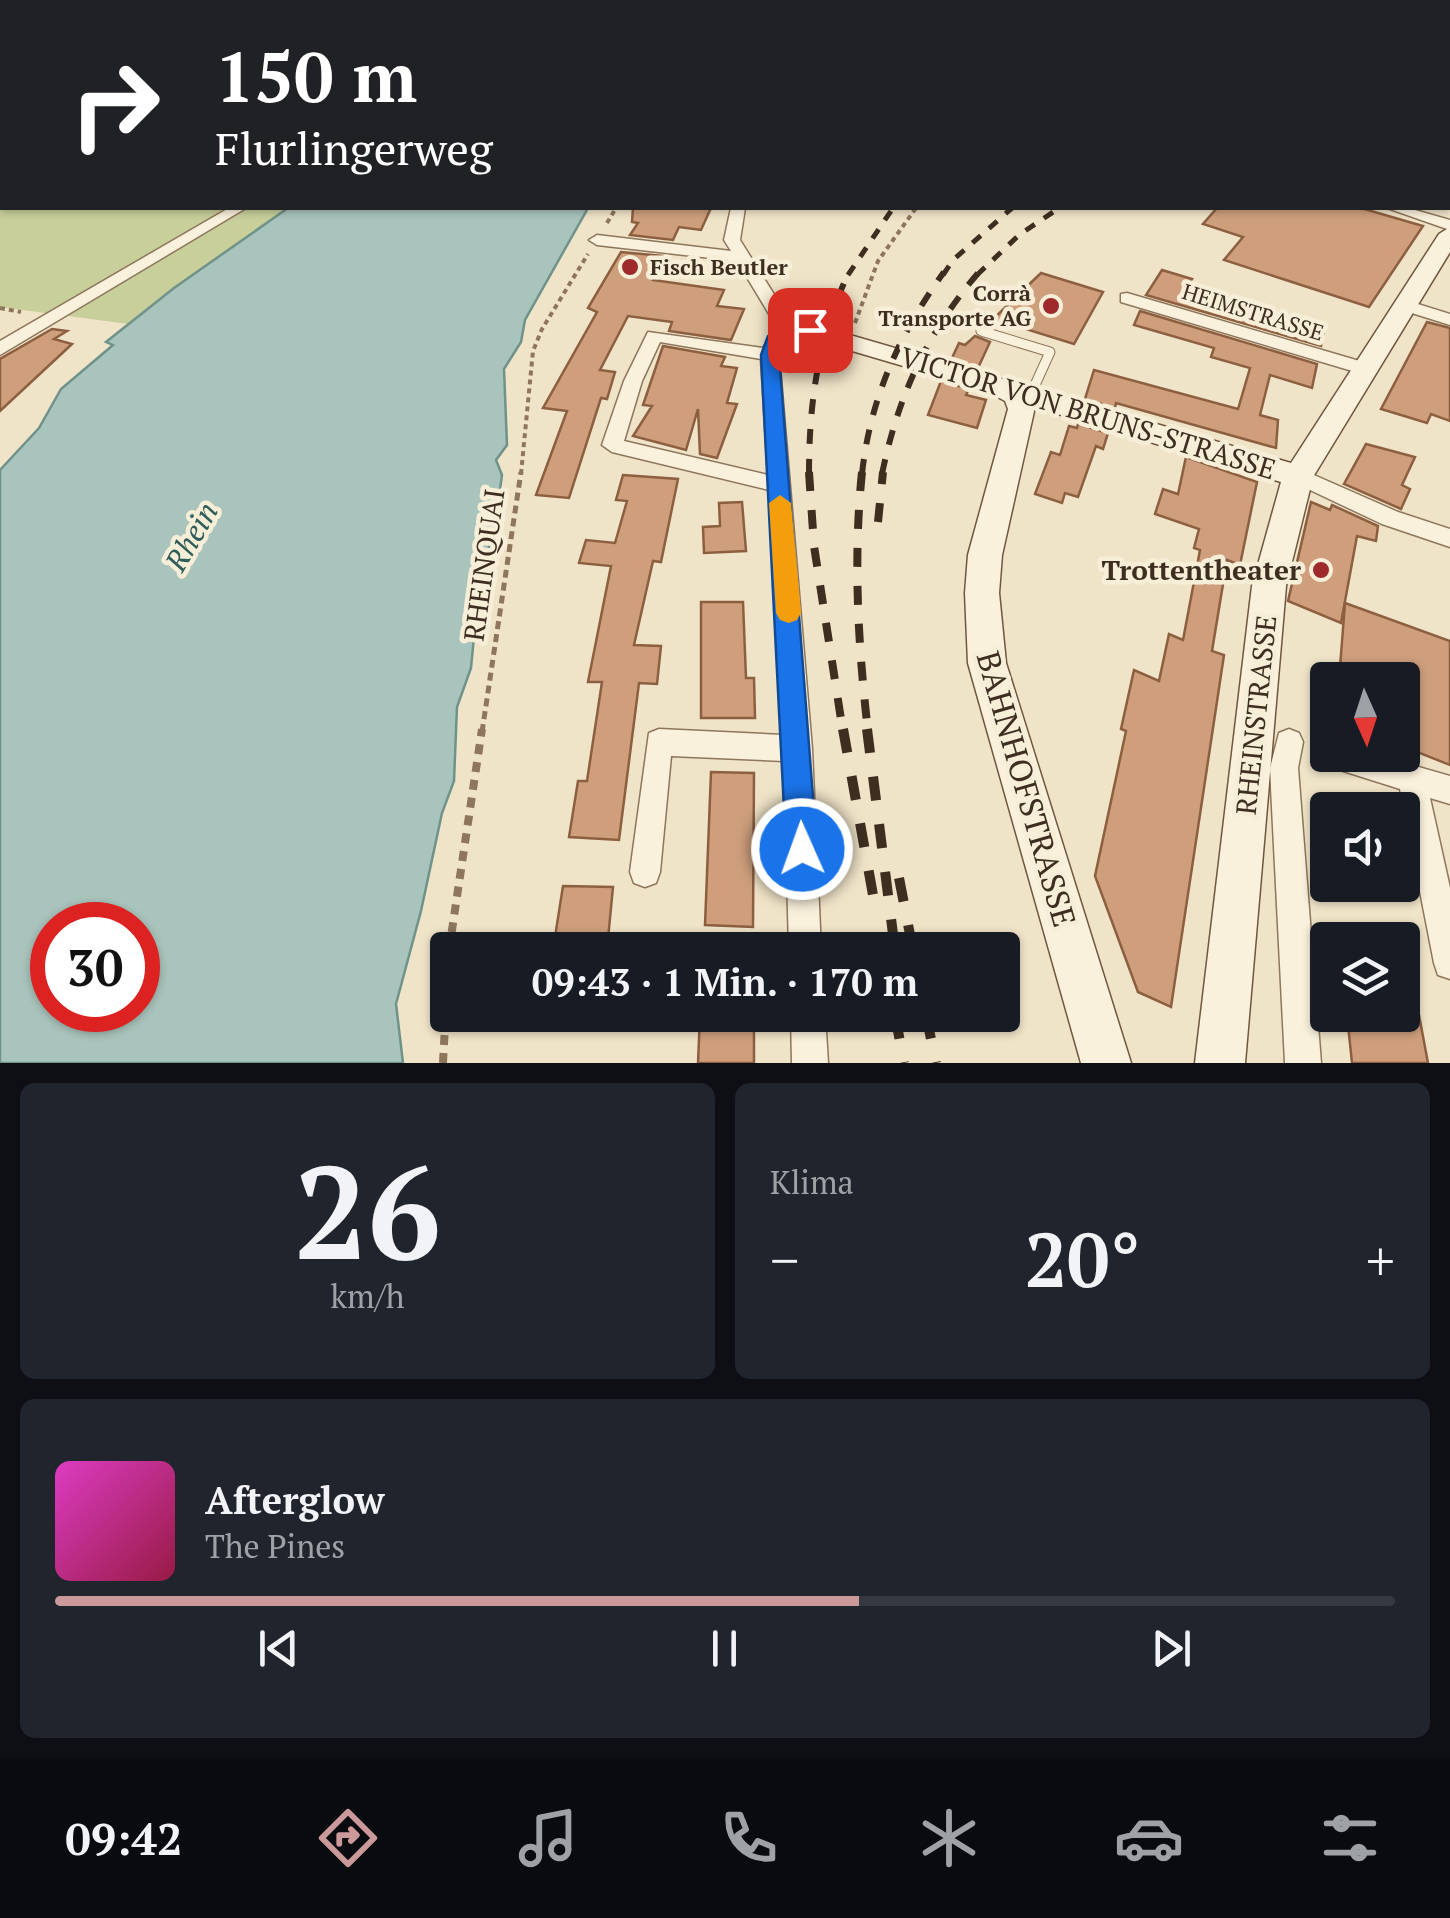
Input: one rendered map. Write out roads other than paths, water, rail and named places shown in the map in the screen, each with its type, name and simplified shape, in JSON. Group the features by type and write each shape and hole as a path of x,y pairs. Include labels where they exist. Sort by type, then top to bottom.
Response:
{"highway":[{"path":"49,0 70,0"}],"street":[{"path":"0,349 237,210"},
{"path":"737,210 732,231 740,257 786,328 774,340 770,355 798,749 804,932"},
{"path":"1401,210 1450,225"},
{"name":"RHEINSTRASSE","path":"1220,1063 1272,737 1269,586 1282,524 1298,476 1450,234"},
{"path":"597,240 740,257"},
{"name":"HEIMSTRASSE","path":"1127,298 1366,369"},
{"path":"1405,305 1450,320"},
{"name":"VICTOR VON BRUNS-STRASSE","path":"786,328 810,330 1298,476"},
{"path":"770,355 654,336 632,381 612,445 779,486"},
{"name":"BAHNHOFSTRASSE","path":"1023,396 985,554 982,627 987,663 1106,1063"},
{"path":"1298,476 1390,518 1450,538"},
{"path":"1272,737 1310,748"},
{"path":"1272,737 1284,768 1303,1063"},
{"path":"645,872 659,742 798,749"},
{"path":"1386,772 1450,790"},
{"path":"1412,780 1450,964"},
{"path":"809,1032 810,1063"}],"lane":[{"path":"981,331 1050,352 1023,396"}],"water":[{"name":"Rhein","path":"285,210 587,210 525,320 521,342 504,369 507,445 496,460 502,475 494,532 480,574 471,668 457,707 454,781 442,813 396,1004 403,1063 0,1063 0,470 39,428 61,389 113,345 106,342 174,288"}],"railway":[{"path":"848,275 892,210"},
{"path":"943,275 953,260 1010,210"},
{"path":"977,275 1019,235 1056,210"},
{"path":"809,473 817,371 830,321 849,272"},
{"path":"862,474 872,419 890,367 944,272"},
{"path":"882,474 897,418 917,367 944,318 979,272"},
{"path":"862,472 858,602 868,732"},
{"path":"878,522 883,472"},
{"path":"809,473 814,546 843,732"},
{"path":"843,729 875,906"},
{"path":"867,729 893,932"},
{"path":"899,878 910,932"},
{"path":"898,1032 904,1063"},
{"path":"930,1032 936,1063"}],"place":[{"name":"Fisch Beutler","path":"630,267"},
{"name":"Corrà Transporte AG","path":"1051,306"},
{"name":"Trottentheater","path":"1321,570"}]}
